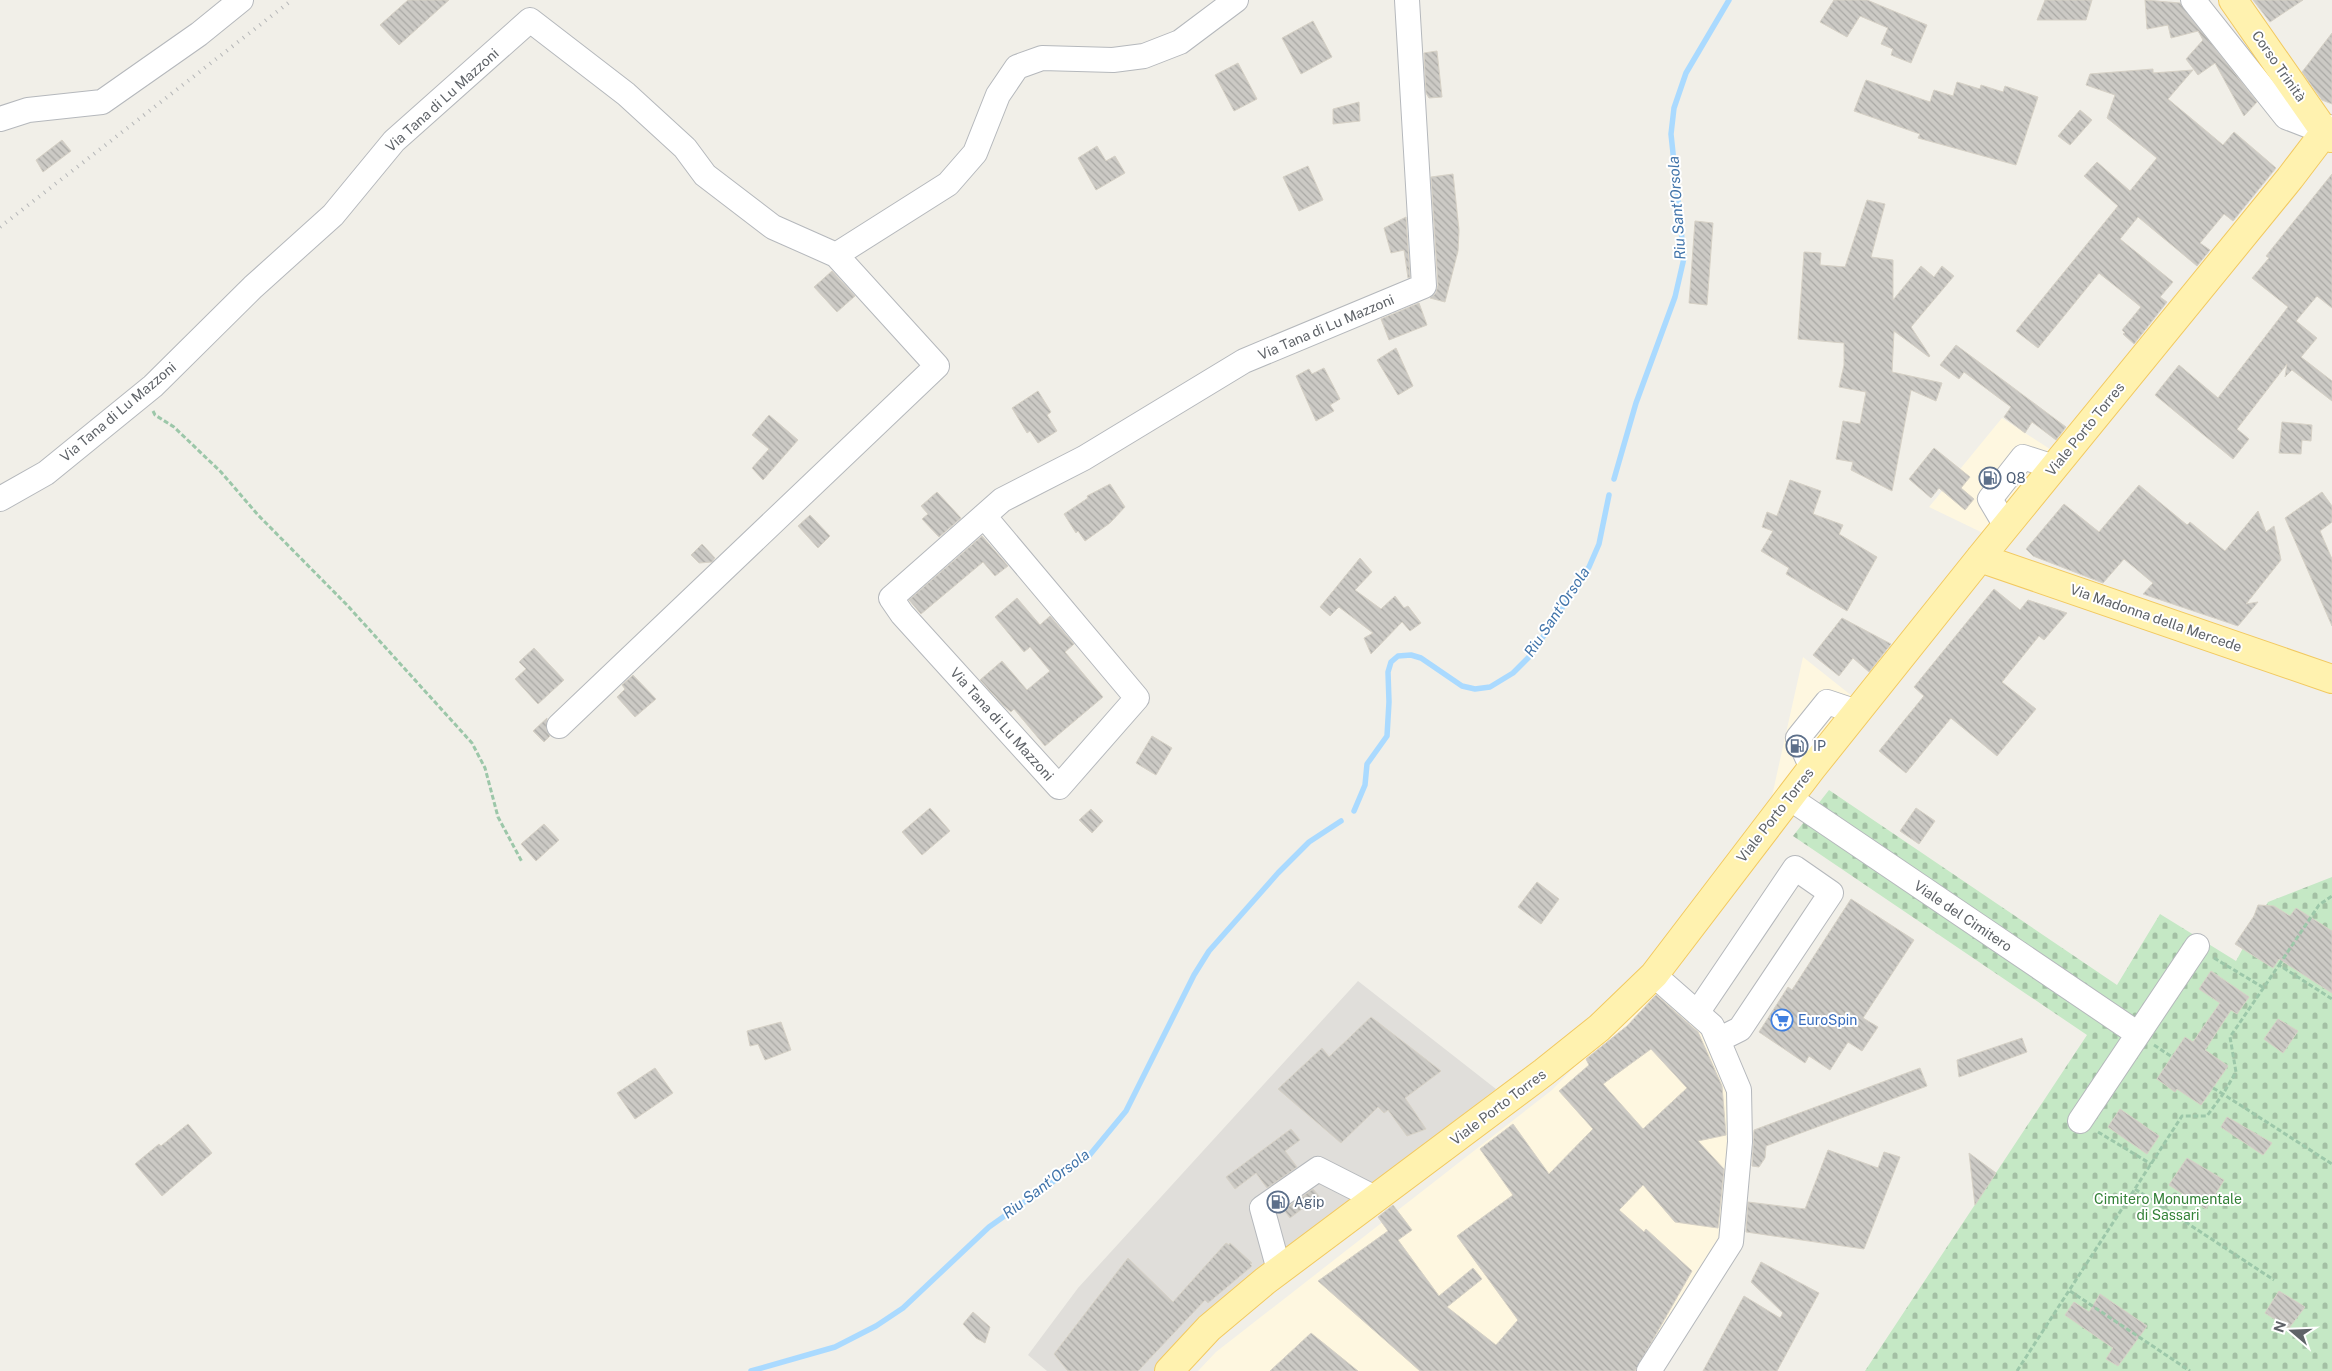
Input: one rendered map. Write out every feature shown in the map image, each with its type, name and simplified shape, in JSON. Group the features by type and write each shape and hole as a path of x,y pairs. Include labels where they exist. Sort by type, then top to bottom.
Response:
{"main road":[{"name":"Corso Trinità","path":"2233,0 2330,131"},
{"name":"Viale Porto Torres","path":"1169,1371 1209,1328 1278,1270 1544,1072 1599,1028 1654,975 1788,797 2054,467 2330,131"},
{"name":"Via Madonna della Mercede","path":"1980,558 2332,679"}],"street":[{"path":"0,119 28,110 102,102 198,34 241,0"},
{"path":"836,255 948,184 975,153 998,95 1017,67 1042,58 1114,60 1144,56 1180,42 1236,0"},
{"name":"Via Tana di Lu Mazzoni","path":"984,516 1138,698 1059,787 902,614 891,598 1002,500 1084,458 1244,361 1424,286 1407,0"},
{"path":"2193,0 2286,117 2330,131"},
{"name":"Via Tana di Lu Mazzoni","path":"0,499 46,473 144,393 253,287 333,215 394,141 530,20 626,94 685,148 705,176 773,227 836,255 937,366 559,726"},
{"name":"Viale del Cimitero","path":"1788,797 2138,1034"},
{"path":"1697,1013 1795,868 1832,893 1740,1029 1718,1040"},
{"path":"2080,1121 2197,946"},
{"path":"1649,1371 1731,1242 1740,1142 1739,1090 1712,1026 1654,975"},
{"path":"1278,1270 1262,1208 1318,1169 1375,1198"}],"path":[{"path":"144,393 155,415 174,427 221,472 258,515 347,605 472,742 485,768 498,818 522,862"},
{"path":"2017,1371 2182,1116 2207,1116 2223,1094 2236,1072 2230,1038 2319,905 2332,896"},
{"path":"2197,946 2264,988"},
{"path":"2279,965 2332,999"},
{"path":"2213,1088 2332,1164"},
{"path":"2080,1121 2151,1164"},
{"path":"2135,1189 2274,1280"},
{"path":"2070,1291 2190,1371"}],"shaded area":[{"name":"Q8","path":"2002,418 2050,449 1983,533 1929,507"},
{"name":"IP","path":"1803,657 1852,696 1772,796"},
{"path":"1358,981 1496,1089 1289,1249 1158,1371 1047,1371 1028,1355 1078,1288"},
{"path":"1654,985 1707,1032 1732,1093 1724,1234 1640,1371 1198,1371 1216,1352 1552,1090"}],"green space":[{"name":"Cimitero Monumentale di Sassari","path":"1829,790 2117,985 2160,914 2236,961 2268,902 2332,877 2332,1371 1865,1371 2087,1035 1793,836"}],"building":[{"path":"408,0 449,0 399,45 380,25"},
{"path":"1834,0 1867,0 1927,25 1911,63 1891,55 1893,49 1881,44 1888,28 1860,16 1847,37 1820,22"},
{"path":"2045,0 2092,0 2086,20 2037,20"},
{"path":"2145,0 2180,3 2257,102 2244,116 2215,63 2198,75 2186,59 2203,40 2198,31 2171,38 2168,25 2147,29"},
{"path":"2253,0 2303,0 2270,22"},
{"path":"1313,21 1332,57 1301,74 1282,38"},
{"path":"2332,33 2332,104 2322,100 2302,72"},
{"path":"1437,51 1442,97 1429,98 1426,93 1424,53"},
{"path":"1238,63 1257,99 1234,111 1215,75"},
{"path":"2153,69 2153,73 2193,70 2168,99 2223,145 2234,132 2276,168 2233,221 2224,214 2200,243 2210,250 2197,266 2138,217 2120,239 2173,282 2160,297 2167,302 2134,344 2123,334 2125,333 2122,330 2141,307 2099,273 2038,348 2016,331 2118,206 2084,176 2097,162 2130,191 2157,158 2107,118 2115,95 2086,85 2090,74"},
{"path":"1866,80 1930,102 1934,90 1953,96 1957,82 1980,89 1981,85 2003,92 2005,86 2038,97 2016,165 1918,138 1920,134 1854,111"},
{"path":"1359,102 1360,121 1333,124 1333,109"},
{"path":"2080,110 2092,120 2070,145 2058,136"},
{"path":"62,140 71,151 43,172 36,160"},
{"path":"1097,146 1106,161 1115,156 1125,173 1096,190 1078,158"},
{"path":"1308,166 1323,200 1299,211 1283,177"},
{"path":"1453,174 1459,230 1458,251 1445,302 1430,298 1436,293 1438,285 1431,177"},
{"path":"2332,174 2332,308 2317,296 2296,321 2317,338 2301,357 2332,381 2332,401 2292,370 2285,377 2287,364 2237,429 2249,439 2233,459 2155,395 2179,365 2218,398 2288,307 2252,278 2269,258 2266,256"},
{"path":"1867,200 1885,204 1871,257 1893,260 1893,300 1921,266 1934,277 1942,266 1954,276 1911,327 1929,357 1894,331 1892,372 1942,383 1936,401 1911,390 1892,491 1851,470 1853,462 1836,459 1843,421 1860,424 1866,392 1839,387 1844,365 1844,343 1798,339 1804,252 1821,253 1820,265 1845,267"},
{"path":"1406,217 1410,277 1408,278 1404,250 1391,253 1384,228"},
{"path":"1695,221 1713,223 1707,305 1689,303"},
{"path":"832,271 855,296 837,312 814,287"},
{"path":"1419,303 1427,325 1389,340 1381,319"},
{"path":"1956,345 2066,427 2056,440 2032,422 2025,433 2004,417 2011,407 1964,372 1959,379 1940,365"},
{"path":"1396,348 1413,386 1398,395 1377,360"},
{"path":"1324,368 1340,399 1330,405 1334,411 1316,421 1296,376 1309,369 1312,374"},
{"path":"1038,391 1051,412 1047,415 1057,431 1038,443 1030,431 1027,433 1012,408"},
{"path":"769,415 798,440 763,480 752,468 769,449 752,435"},
{"path":"2282,422 2312,425 2311,441 2302,440 2301,454 2279,453"},
{"path":"1934,448 1970,477 1961,488 1974,499 1965,510 1939,488 1931,498 1909,479"},
{"path":"1790,480 1821,491 1813,514 1843,525 1839,534 1877,557 1847,611 1786,574 1789,568 1761,551 1773,531 1762,527 1767,512 1777,516"},
{"path":"1110,484 1125,507 1110,523 1085,541 1078,531 1076,533 1064,514 1088,498 1087,496"},
{"path":"2139,485 2187,525 2190,522 2225,551 2258,511 2266,532 2274,526 2281,560 2246,604 2258,602 2238,626 2143,594 2153,583 2124,559 2103,583 2033,556 2026,549 2064,504 2099,532"},
{"path":"937,492 961,518 939,537 922,519 928,514 921,506"},
{"path":"2322,492 2332,506 2332,522 2320,531 2332,559 2332,626 2285,518"},
{"path":"810,515 830,536 818,548 798,526"},
{"path":"982,536 1008,566 995,576 983,562 921,614 909,600"},
{"path":"702,544 715,558 712,562 699,563 691,555"},
{"path":"1360,558 1372,572 1355,590 1381,609 1395,596 1404,608 1408,606 1421,623 1410,631 1402,622 1371,654 1364,638 1373,633 1339,607 1330,616 1320,607"},
{"path":"1994,589 2020,610 2028,600 2067,613 2044,640 2039,636 2002,682 2036,709 1997,756 1951,718 1906,773 1879,751 1924,696 1914,687"},
{"path":"1017,598 1040,625 1050,616 1074,644 1065,652 1103,697 1045,746 1014,709 1011,712 980,680 1002,661 1027,690 1050,671 1030,647 1024,652 995,617"},
{"path":"1842,618 1891,644 1869,672 1853,658 1839,676 1813,655"},
{"path":"534,648 564,680 538,704 515,679 526,669 519,662"},
{"path":"633,675 656,699 635,717 617,697 625,689 622,685"},
{"path":"547,718 546,729 550,736 544,742 533,731"},
{"path":"1152,736 1172,748 1156,775 1136,763"},
{"path":"930,808 950,831 922,855 902,832"},
{"path":"1916,808 1935,821 1919,844 1900,831"},
{"path":"1091,809 1103,821 1092,833 1079,820"},
{"path":"544,824 559,840 536,861 521,844"},
{"path":"1537,882 1559,899 1541,924 1518,907"},
{"path":"1851,899 1914,940 1863,1018 1878,1027 1862,1051 1848,1042 1830,1070 1809,1056 1805,1063 1759,1032 1788,987 1792,990"},
{"path":"2258,905 2274,906 2290,916 2296,908 2332,931 2332,993 2279,959 2273,968 2235,944 2254,916"},
{"path":"2211,971 2249,997 2237,1014 2231,1010 2205,1050 2228,1066 2201,1105 2177,1089 2175,1092 2157,1079 2185,1037 2193,1042 2220,1003 2199,989"},
{"path":"1656,995 1698,1032 1722,1086 1726,1135 1698,1141 1724,1169 1718,1228 1675,1222 1643,1185 1619,1210 1644,1232 1646,1229 1692,1271 1635,1371 1420,1371 1318,1281 1388,1231 1378,1217 1393,1205 1412,1230 1398,1240 1439,1296 1473,1268 1482,1279 1447,1307 1496,1345 1518,1320 1457,1236 1513,1195 1480,1149 1513,1124 1549,1174 1593,1129 1559,1091 1589,1065 1586,1059 1627,1026","holes":["1651,1049 1687,1088 1643,1129 1603,1084"]},
{"path":"1371,1017 1441,1071 1405,1098 1426,1129 1407,1136 1388,1110 1384,1113 1378,1107 1341,1143 1278,1089 1322,1048 1329,1057"},
{"path":"2278,1019 2298,1031 2283,1053 2264,1039"},
{"path":"781,1022 791,1050 765,1060 758,1044 750,1046 747,1031"},
{"path":"2022,1038 2027,1052 1959,1077 1957,1060"},
{"path":"655,1068 673,1093 635,1119 617,1093"},
{"path":"1920,1068 1927,1086 1766,1146 1765,1158 1759,1167 1752,1166 1754,1130"},
{"path":"2120,1109 2159,1136 2147,1154 2108,1127"},
{"path":"2227,1117 2272,1143 2263,1155 2221,1127"},
{"path":"188,1124 212,1153 162,1196 135,1164 159,1144 161,1146"},
{"path":"1291,1129 1300,1140 1285,1151 1297,1167 1267,1188 1256,1173 1235,1189 1226,1177"},
{"path":"1828,1150 1878,1168 1884,1152 1900,1157 1864,1249 1746,1232 1748,1202 1805,1209"},
{"path":"1969,1153 1996,1173 1975,1205"},
{"path":"2187,1158 2224,1180 2206,1209 2169,1185"},
{"path":"1313,1189 1319,1196 1290,1218 1284,1210"},
{"path":"1226,1243 1229,1245 1230,1243 1252,1263 1250,1264 1252,1266 1208,1303 1205,1300 1138,1371 1068,1371 1054,1354 1128,1258 1173,1302"},
{"path":"1761,1262 1819,1293 1777,1371 1703,1371 1744,1296 1780,1318 1783,1313 1751,1282"},
{"path":"2279,1291 2305,1307 2289,1328 2265,1313"},
{"path":"2100,1294 2147,1326 2118,1366 2106,1359 2113,1348 2065,1315 2074,1302 2089,1312"},
{"path":"973,1312 990,1327 985,1343 976,1338 963,1324"},
{"path":"1311,1333 1358,1371 1270,1371"}],"waterway":[{"name":"Riu Sant'Orsola","path":"1614,479 1636,403 1675,297 1684,258 1671,134 1674,108 1686,73 1729,0"},
{"name":"Riu Sant'Orsola","path":"1354,811 1365,785 1367,764 1387,736 1388,672 1391,662 1398,656 1411,655 1421,658 1462,686 1475,689 1490,687 1513,673 1531,655 1589,567 1599,544 1609,495"},
{"name":"Riu Sant'Orsola","path":"751,1371 835,1347 876,1326 903,1308 989,1227 1088,1157 1126,1111 1194,975 1209,951 1278,873 1309,842 1341,821"}],"railway":[{"path":"0,227 292,0"}],"place":[{"name":"Q8","path":"1990,478"},
{"name":"IP","path":"1797,746"},
{"name":"EuroSpin","path":"1782,1020"},
{"name":"Agip","path":"1278,1202"}]}
